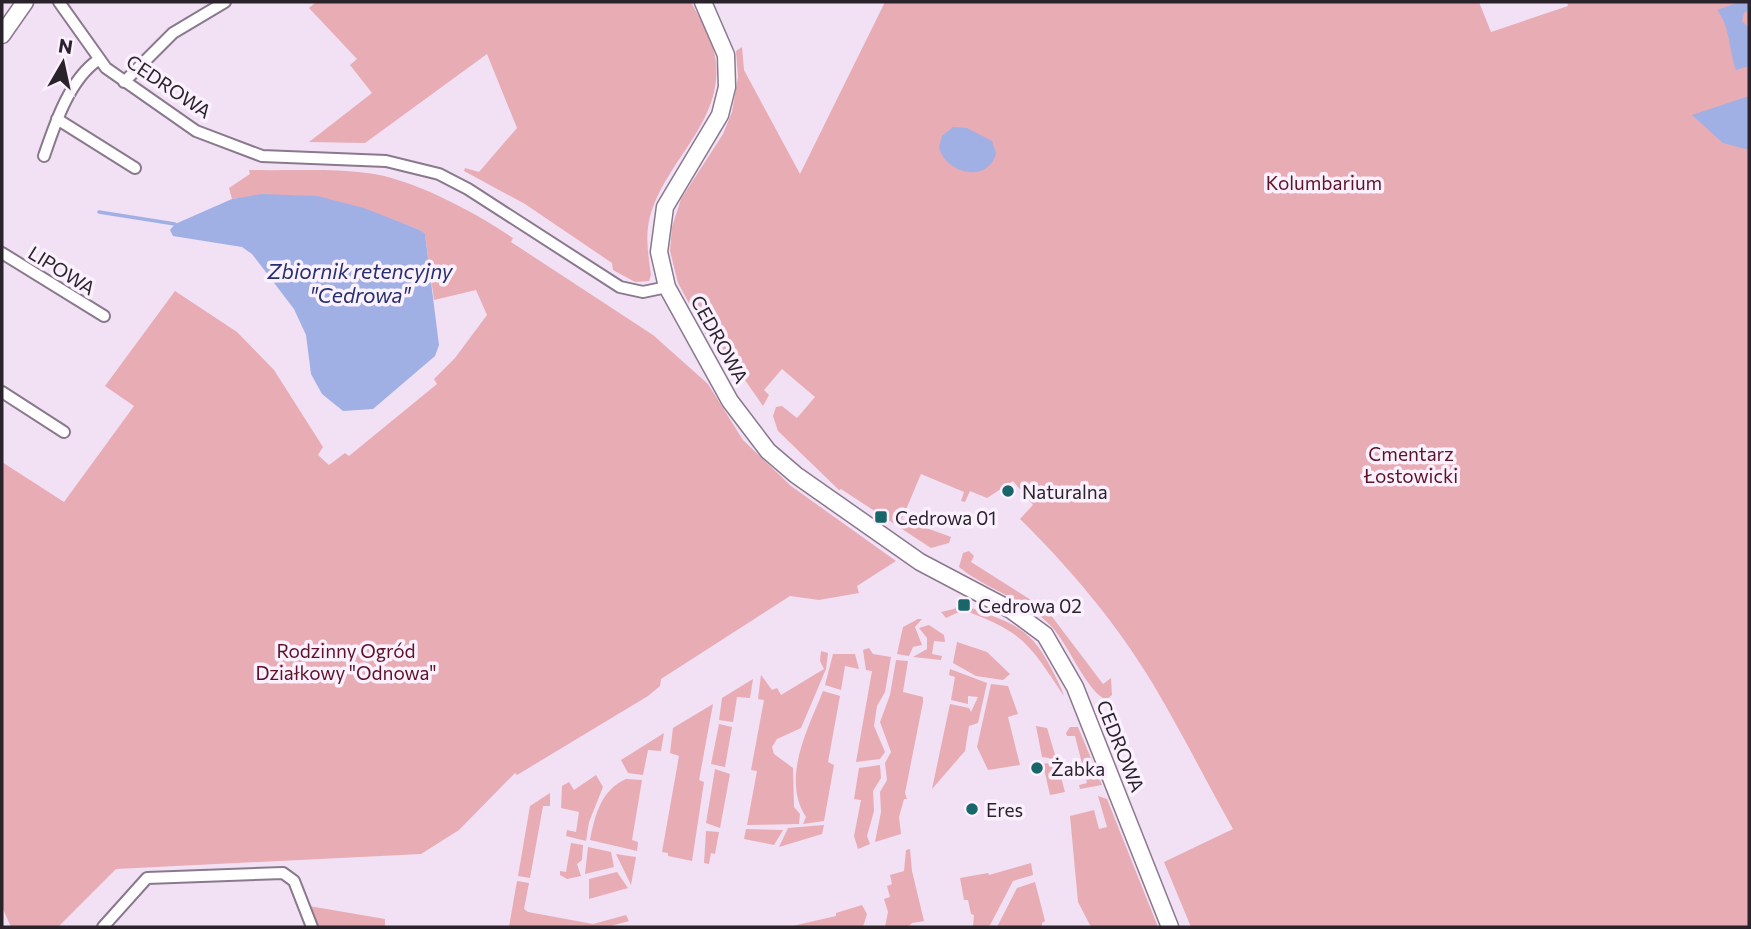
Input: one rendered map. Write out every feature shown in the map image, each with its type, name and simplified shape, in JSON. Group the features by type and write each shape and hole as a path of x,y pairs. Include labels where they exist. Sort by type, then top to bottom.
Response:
{"street":[{"name":"CEDROWA","path":"59,2 98,60 124,82 187,126 251,153 280,158 386,161 439,174 468,189 620,287 643,292 667,287 730,401 768,451 796,475 920,562 1011,610 1045,635 1075,687 1170,927"},
{"path":"124,82 173,33 225,2"},
{"path":"667,287 659,252 665,207 720,115 727,87 726,55 722,39 703,2"},
{"path":"2,35 20,3"},
{"path":"44,156 58,119 90,66 98,60"},
{"path":"58,119 135,169"},
{"name":"LIPOWA","path":"2,253 104,316"},
{"path":"2,392 64,432"},
{"path":"103,927 147,878 283,873 294,881 312,927"}],"green space":[{"path":"316,2 691,2 713,49 716,80 711,103 702,123 664,183 654,204 647,233 651,275 649,281 635,282 613,270 612,263 525,204 464,171 465,168 479,172 517,128 487,54 365,143 309,142 372,93 350,65 357,59 309,8"},
{"name":"Cmentarz Łostowicki","path":"885,2 1479,2 1491,32 1568,6 1567,2 1749,2 1749,927 1191,927 1164,862 1233,829 1163,702 1124,640 1075,577 1020,519 1033,505 1013,481 987,498 970,491 965,502 961,501 964,492 921,474 902,519 951,537 949,543 931,548 839,490 778,431 773,416 776,407 782,406 797,418 815,397 782,369 764,390 769,395 763,406 729,357 706,335 678,283 670,251 672,227 681,199 723,134 732,112 738,77 736,51 742,47 744,70 800,174"},
{"name":"Rodzinny Ogród Działkowy \"Odnowa\"","path":"249,170 338,171 385,176 443,198 498,228 513,238 511,242 653,335 708,384 743,440 791,486 896,561 857,586 859,593 819,600 790,596 661,679 660,686 648,696 517,775 515,773 459,830 421,854 116,869 58,927 11,927 2,907 2,462 64,502 134,406 105,386 175,291 237,332 274,370 323,447 318,455 329,465 345,453 349,456 437,384 434,379 455,358 487,315 476,290 434,300 425,235 420,230 372,212 328,200 283,195 232,199 229,188 250,174"},
{"path":"969,551 974,556 971,562 1047,610 1103,684 1111,678 1112,695 1106,700 1098,694 1084,677 1058,634 1041,617 959,567 963,553"},
{"path":"960,603 1023,631 1041,651 1064,696 1033,652 1013,633 963,610 946,618 941,612 954,609"},
{"path":"922,619 915,627 922,645 913,647 909,656 897,654 903,627"},
{"path":"929,625 944,635 945,642 934,641 932,654 942,656 941,660 913,657 927,649 927,638 919,628"},
{"path":"957,642 987,652 1010,674 1003,680 976,676 953,663"},
{"path":"869,648 873,654 891,657 885,692 877,706 874,726 885,752 880,759 856,762 872,671 866,670 863,650"},
{"path":"821,651 828,653 826,669 801,728 777,739 772,747 774,754 793,768 794,807 800,814 799,824 747,825 757,771 751,770 764,700 758,699 761,675 772,690 777,688 781,695 824,669 820,661"},
{"path":"833,654 855,654 859,669 845,666 841,690 825,685"},
{"path":"896,660 908,661 903,692 923,697 923,702 905,793 907,799 904,799 899,817 901,834 875,842 881,812 880,792 887,780 885,763 891,752 880,722 890,695"},
{"path":"950,669 987,683 978,723 969,726 965,751 932,789 950,704 969,708 971,712 978,697 968,696 968,704 951,700 955,677 949,675"},
{"path":"753,679 750,698 737,697 733,722 719,720 722,698"},
{"path":"991,684 1008,686 1018,714 1008,717 1020,765 988,770 977,747"},
{"path":"823,691 840,696 828,762 834,765 824,821 803,824 806,817 799,802 796,770 804,737"},
{"path":"713,704 699,780 704,782 692,861 668,856 668,853 662,852 679,756 670,753 673,728"},
{"path":"719,724 732,727 725,767 711,764"},
{"path":"1036,726 1047,728 1059,768 1049,758 1042,757"},
{"path":"1070,727 1078,727 1102,785 1080,789 1079,785 1087,783 1075,736 1067,736 1066,733"},
{"path":"664,733 661,751 648,750 643,775 628,773 621,760"},
{"path":"1049,763 1061,777 1065,792 1050,795 1043,764"},
{"path":"880,765 881,778 873,791 874,811 867,836 870,844 858,849 854,836 861,800 854,799 859,768"},
{"path":"715,769 730,774 720,828 706,823"},
{"path":"596,775 603,787 589,822 586,841 566,836 567,830 576,832 579,812 561,808 562,786 569,782 574,790"},
{"path":"626,779 642,780 632,840 638,842 637,851 590,840 600,804 617,784"},
{"path":"550,793 550,806 543,806 530,878 518,876 530,806"},
{"path":"1098,796 1107,799 1158,927 1091,927 1078,902 1070,816 1094,810 1099,829 1107,827"},
{"path":"824,825 822,834 779,847 788,828"},
{"path":"746,829 783,830 774,845 744,839"},
{"path":"706,831 719,832 715,854 711,853 709,864 704,863"},
{"path":"571,843 583,845 582,860 577,864 581,876 567,879 560,875 560,871 566,872"},
{"path":"588,847 611,852 614,867 585,874"},
{"path":"910,849 912,871 924,921 912,923 908,927 885,927 888,912 884,899 890,897 887,886 892,884 890,875 904,871 906,850"},
{"path":"616,854 636,857 631,885"},
{"path":"1031,863 1033,875 1013,881 989,927 973,927 974,915 971,914 968,900 964,900 960,878 989,875"},
{"path":"617,872 628,888 589,899 589,879"},
{"path":"517,881 529,883 524,909 528,912 593,924 626,915 629,921 607,927 509,927"},
{"path":"1035,882 1045,921 1042,927 997,927 1017,888"},
{"path":"862,905 867,914 863,927 788,927 836,916 836,913"},
{"path":"309,906 385,919 385,927 317,927"}],"water":[{"path":"1740,2 1749,2 1749,9 1744,13 1742,21 1749,28 1749,66 1736,70 1727,31 1717,10"},
{"path":"1749,96 1749,150 1723,143 1692,115"},
{"path":"953,127 967,128 992,141 996,153 992,163 976,172 967,172 949,164 939,147 942,136"},
{"name":"Zbiornik retencyjny \"Cedrowa\"","path":"262,194 317,196 364,208 425,234 439,345 435,356 373,409 343,411 322,394 311,374 306,335 294,309 252,254 242,247 173,236 170,230 175,224 232,199"}],"waterway":[{"path":"99,212 175,224"}],"place":[{"name":"Naturalna","path":"1008,491"},
{"name":"Cedrowa 01","path":"881,517"},
{"name":"Cedrowa 02","path":"964,605"},
{"name":"Żabka","path":"1037,768"},
{"name":"Eres","path":"972,809"}],"park label":[{"name":"Kolumbarium","path":"1324,182"}]}
